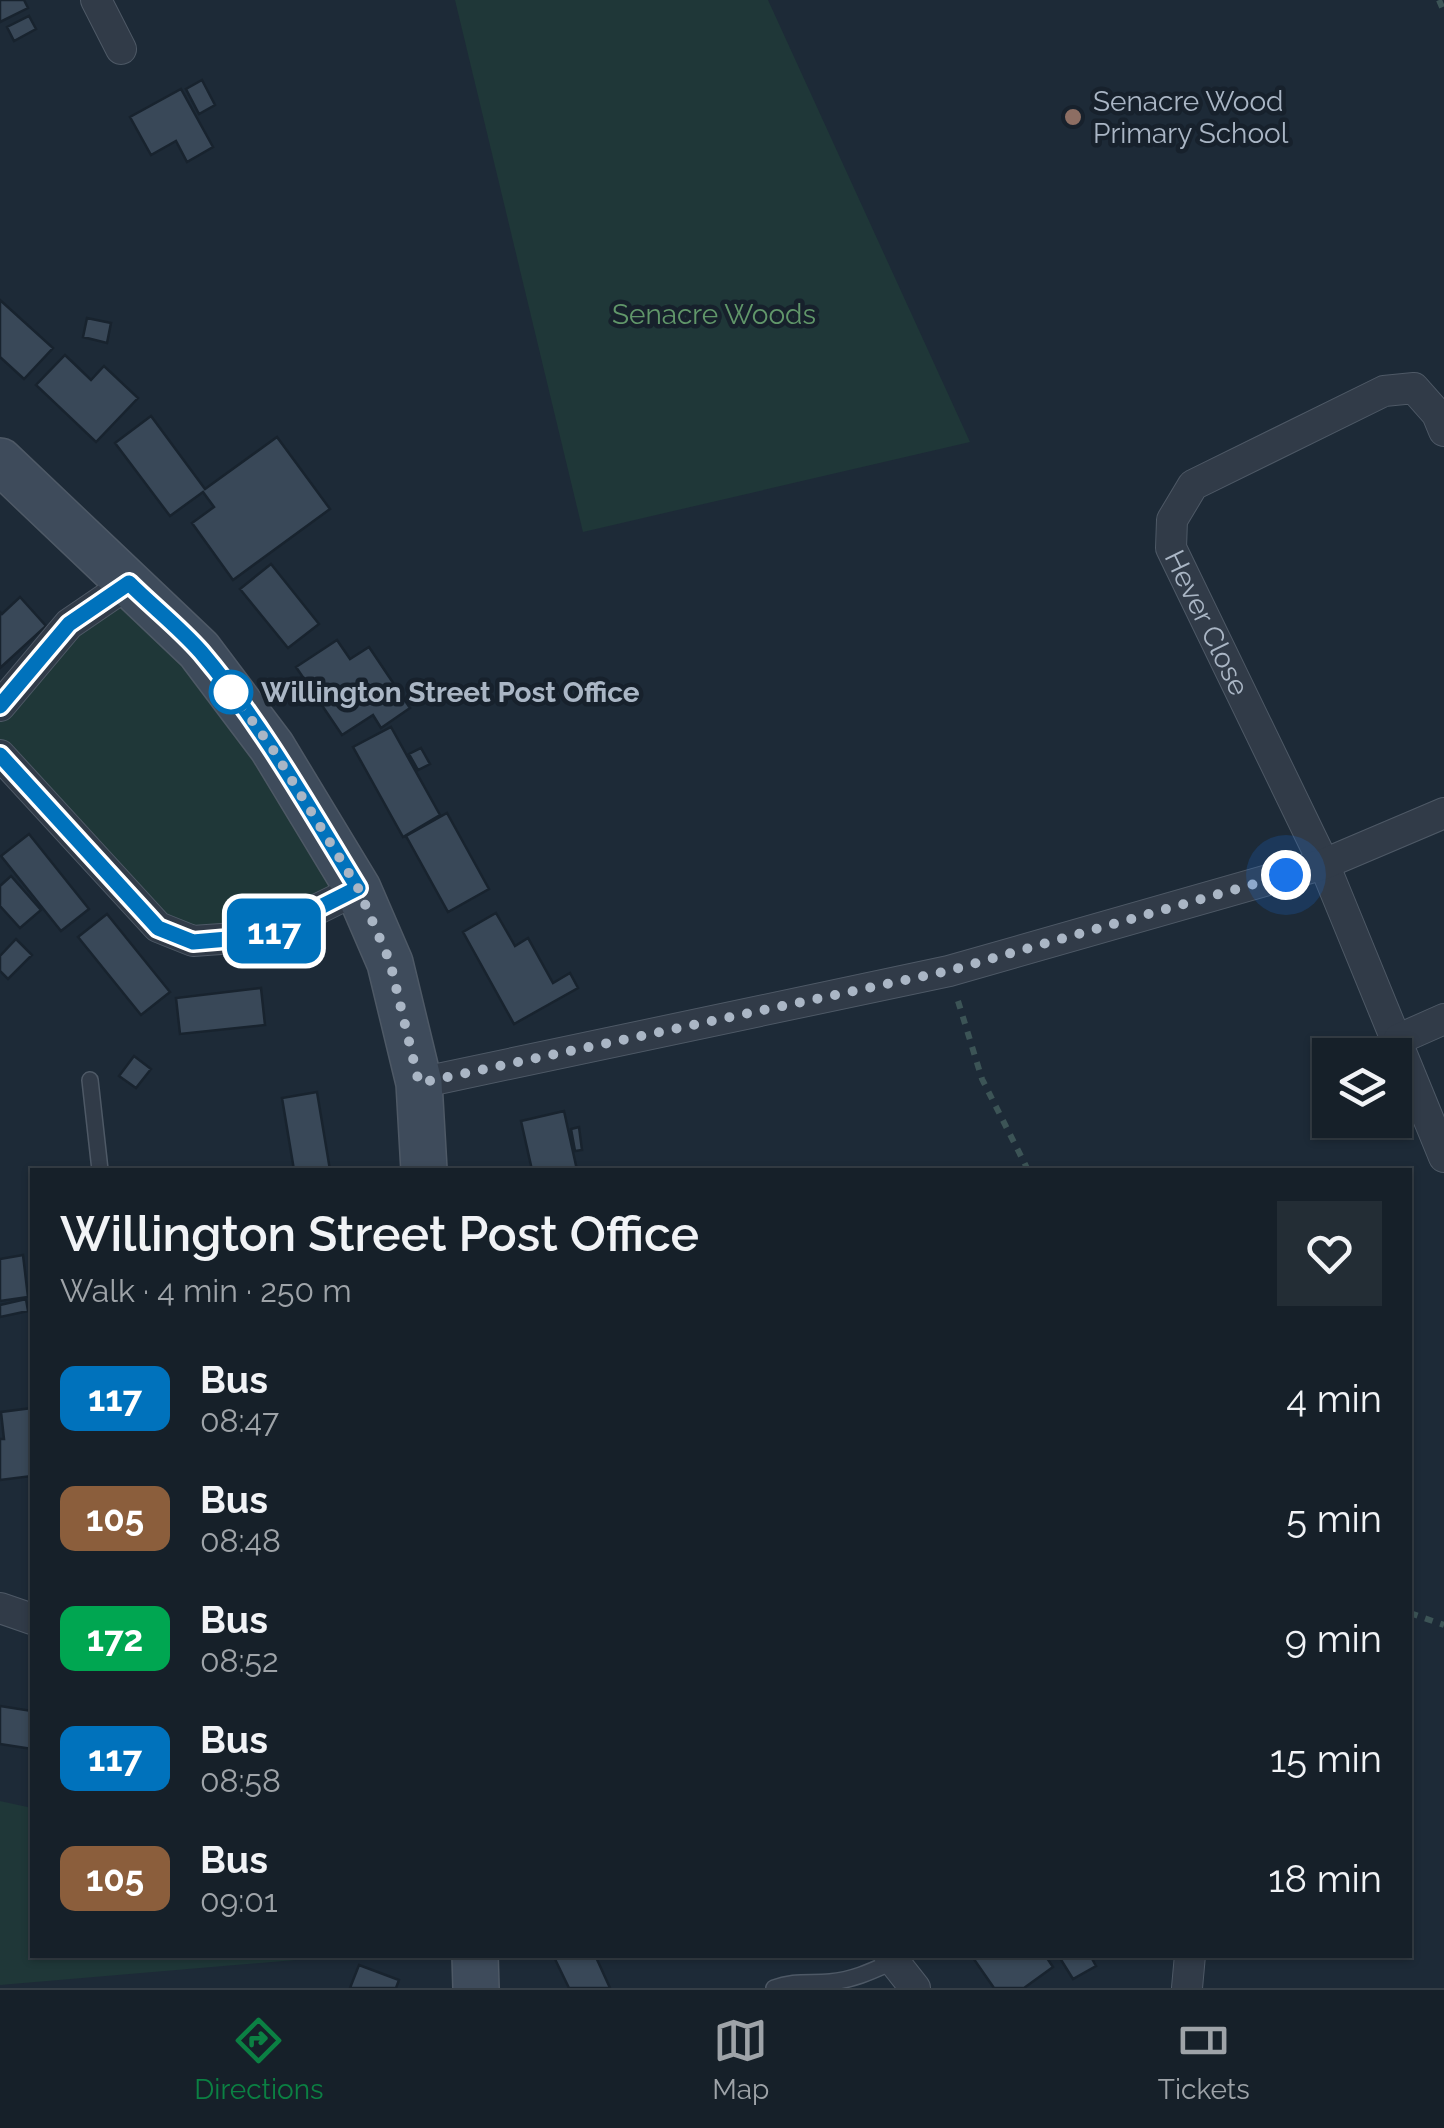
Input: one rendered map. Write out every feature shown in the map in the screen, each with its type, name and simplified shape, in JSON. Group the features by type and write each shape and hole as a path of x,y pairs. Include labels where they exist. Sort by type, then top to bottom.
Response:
{"street":[{"path":"96,0 121,50"},
{"name":"Hever Close","path":"1324,864 1171,548 1172,520 1194,485 1384,392 1414,388 1436,414 1444,431"},
{"path":"0,461 199,650 272,748 358,888 390,962 419,1083 424,1168"},
{"path":"0,706 69,624 129,583"},
{"path":"0,755 158,928 193,942 263,936 358,888"},
{"path":"419,1083 948,971 1324,864 1444,813"},
{"path":"1324,864 1397,1038"},
{"path":"1402,1038 1444,1019"},
{"path":"1412,1075 1444,1156"},
{"path":"0,1608 30,1618"},
{"path":"475,1958 476,1988"},
{"path":"1187,1988 1190,1958"},
{"path":"891,1959 916,1988"}],"lane":[{"path":"90,1080 100,1168"},
{"path":"774,1988 803,1981 854,1978 891,1959"}],"path":[{"path":"1438,0 1444,12"},
{"path":"948,971 982,1079 1027,1168"},
{"path":"1412,1614 1444,1625"}],"green space":[{"name":"Senacre Woods","path":"455,0 768,0 970,442 583,532"},
{"path":"129,583 358,889 263,936 193,941 0,755 0,706"},
{"path":"0,1801 30,1808 30,1958 320,1958 0,1985"}],"building":[{"path":"0,0 24,0 28,8 0,22"},
{"path":"29,16 36,29 14,41 7,27"},
{"path":"202,80 215,105 199,114 186,89"},
{"path":"181,89 213,147 187,162 176,141 151,155 130,117"},
{"path":"0,300 53,348 24,379 0,357"},
{"path":"87,318 111,323 107,343 83,337"},
{"path":"65,355 91,380 104,366 138,398 96,442 36,385"},
{"path":"151,416 205,489 277,437 330,509 233,580 192,523 214,507 203,492 170,516 115,443"},
{"path":"271,564 319,624 288,648 240,589"},
{"path":"20,597 46,626 0,668 0,612"},
{"path":"337,640 350,659 369,647 410,708 381,728 373,715 342,735 296,667"},
{"path":"391,727 440,815 403,837 353,747"},
{"path":"421,748 430,764 418,770 409,754"},
{"path":"447,813 489,889 448,912 406,836"},
{"path":"29,834 89,909 61,931 1,856"},
{"path":"11,876 41,910 20,928 0,906 0,886"},
{"path":"496,913 515,946 528,938 553,983 570,973 578,988 514,1024 463,932"},
{"path":"107,914 170,992 141,1015 78,937"},
{"path":"16,939 32,955 8,979 0,971 0,956"},
{"path":"261,988 265,1025 180,1034 176,998"},
{"path":"134,1056 151,1069 136,1088 119,1076"},
{"path":"317,1092 330,1168 294,1168 282,1098"},
{"path":"564,1111 577,1168 532,1168 521,1121"},
{"path":"579,1127 582,1150 575,1151 571,1129"},
{"path":"23,1255 28,1297 0,1301 0,1259"},
{"path":"26,1299 28,1311 0,1317 0,1305"},
{"path":"30,1408 30,1476 0,1480 0,1439 4,1439 1,1412"},
{"path":"0,1706 30,1711 30,1749 0,1744"},
{"path":"554,1958 596,1958 610,1988 569,1988"},
{"path":"973,1958 1047,1958 1053,1967 1024,1988 994,1988"},
{"path":"1060,1958 1092,1958 1096,1966 1073,1979"},
{"path":"359,1965 399,1980 396,1988 350,1988"}],"bus line":[{"name":"117","path":"0,706 69,624 129,583 199,650 234,696 272,748 358,888 263,936 193,942 158,928 0,755"}],"place":[{"name":"Senacre Wood Primary School","path":"1073,117"},
{"name":"Willington Street Post Office","path":"231,692"}],"route":[{"path":"231,692 272,748 358,888 390,962 419,1083 948,971 1286,875"}]}
